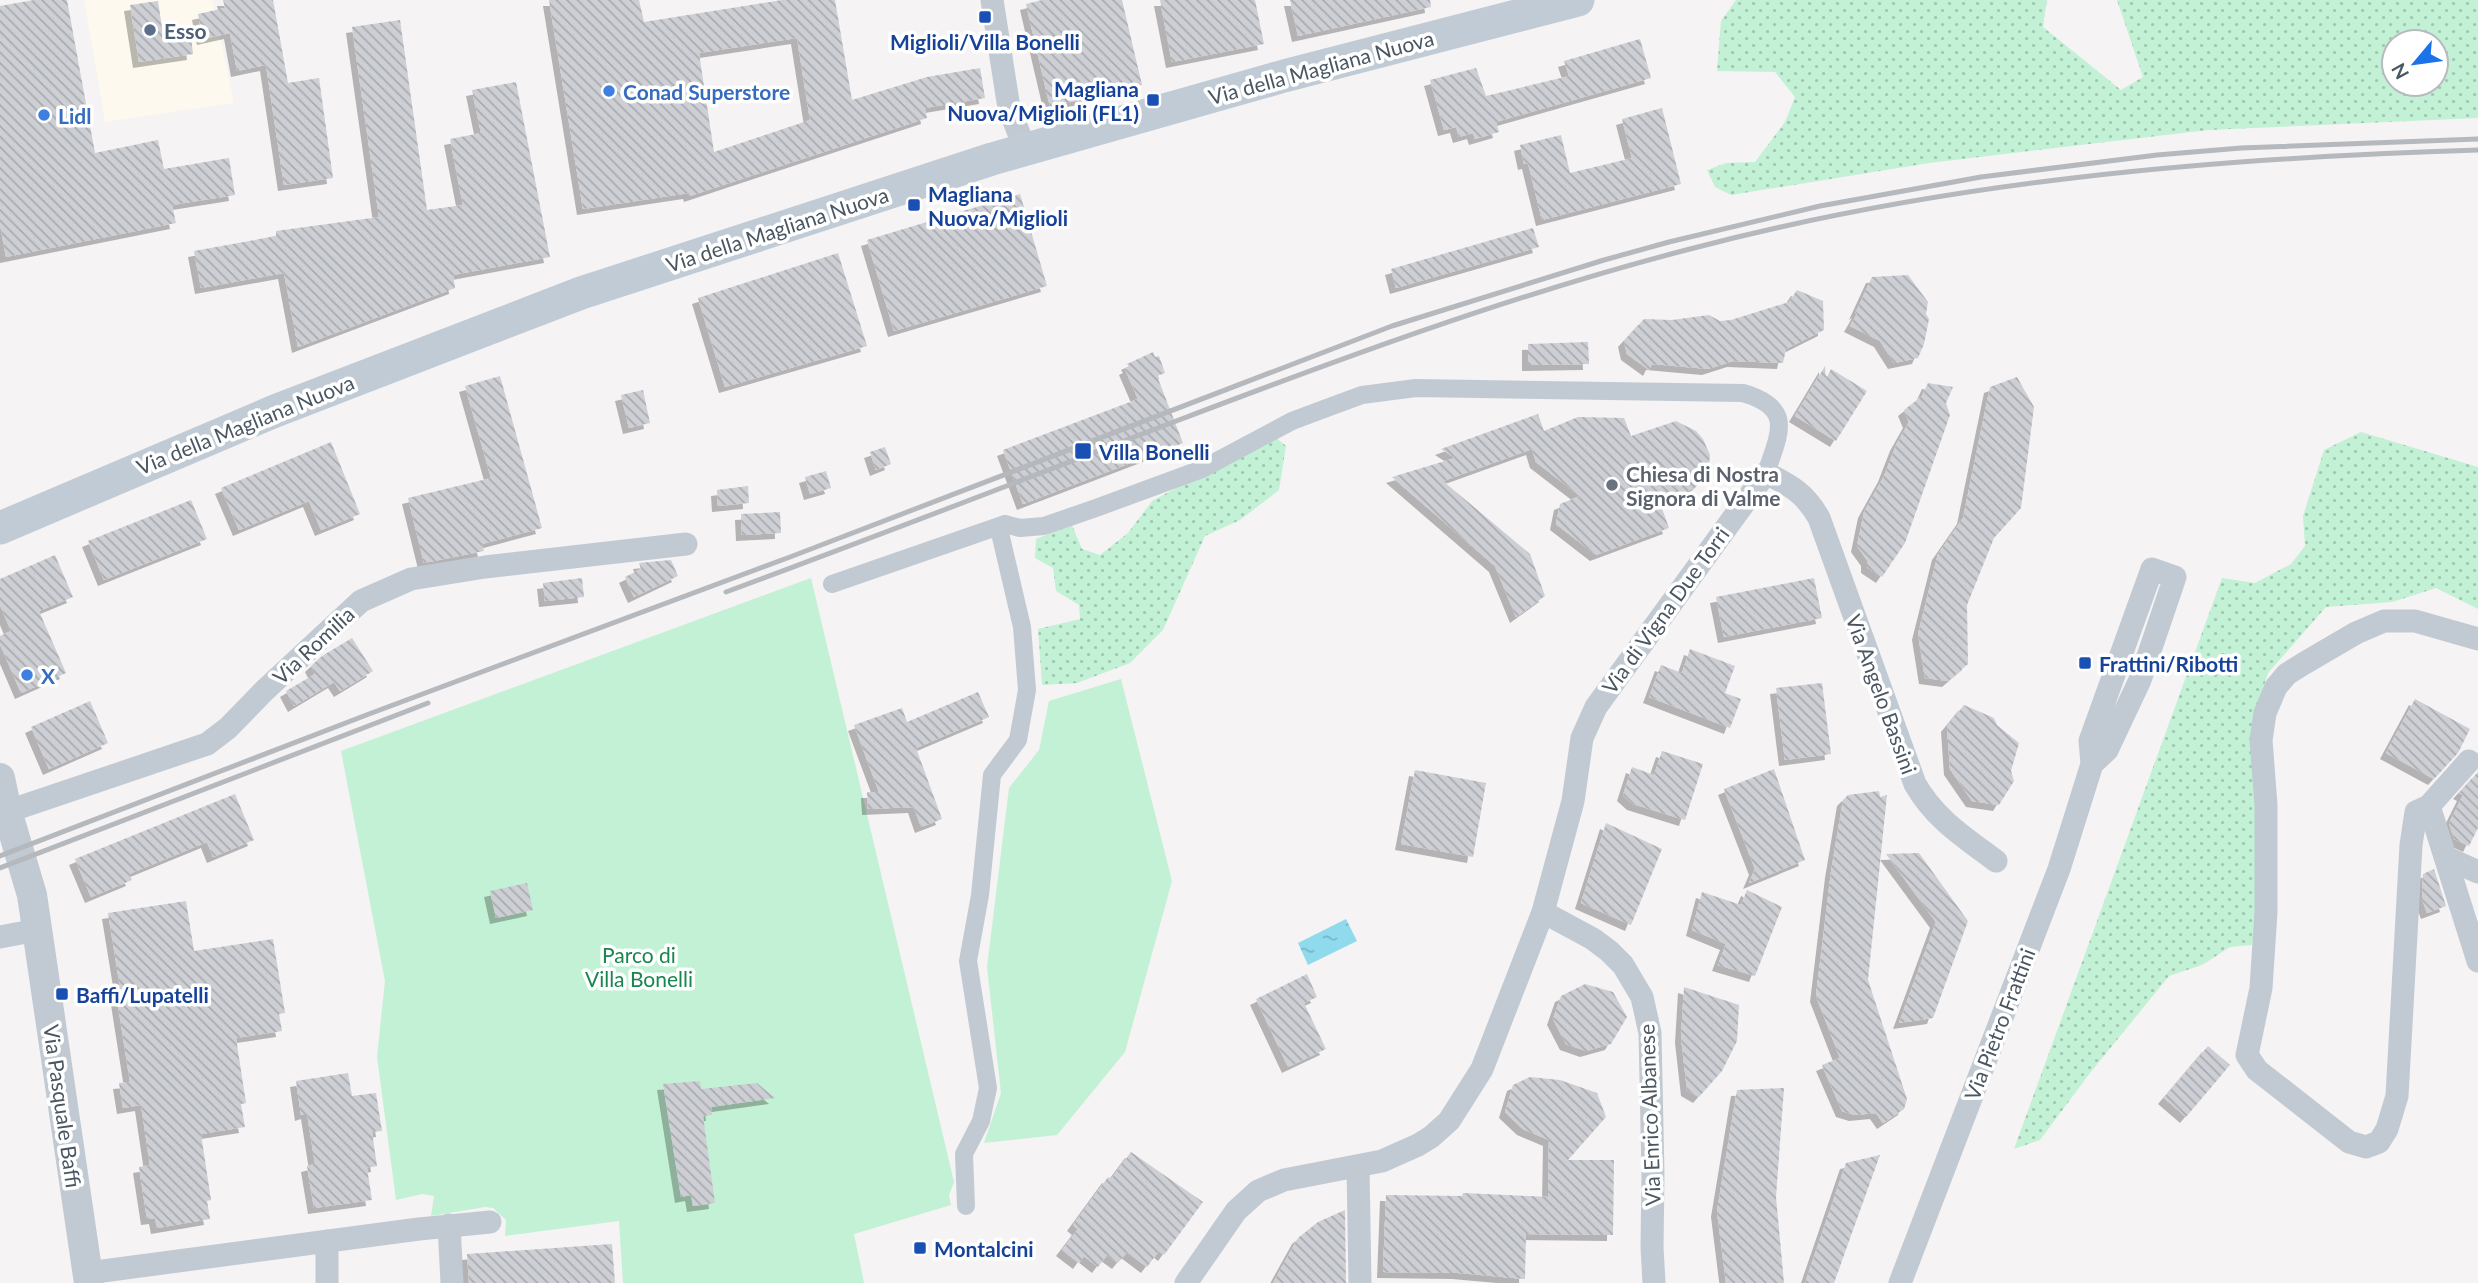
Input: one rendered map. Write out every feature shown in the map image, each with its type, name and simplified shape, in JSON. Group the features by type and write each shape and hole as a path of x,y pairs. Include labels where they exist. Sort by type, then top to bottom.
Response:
{"main road":[{"name":"Via della Magliana Nuova","path":"0,528 275,411 558,301 1025,149 1284,76 1578,0"}],"street":[{"path":"992,0 1009,108 1025,149"},
{"name":"Via di Vigna Due Torri","path":"832,584 1005,524 1020,528 1044,526 1070,517 1202,469 1292,421 1362,395 1416,388 1743,393 1760,398 1772,406 1780,423 1779,435 1766,473 1740,505 1591,715 1582,738 1573,801 1543,912 1482,1069 1449,1121 1418,1146 1382,1161 1358,1168 1284,1180 1258,1191 1236,1211 1186,1283"},
{"name":"Via Angelo Bassini","path":"1766,473 1795,488 1809,499 1819,517 1914,784 1943,822 1996,861"},
{"path":"966,1206 964,1154 981,1121 988,1088 968,961 980,895 992,775 1018,740 1027,690 1022,627 1000,533 1005,524"},
{"name":"Via Romilia","path":"2,811 207,744 228,728 361,601 411,579 485,566 686,544"},
{"name":"Via Pietro Frattini","path":"1900,1283 2059,869 2092,764 2090,741 2151,569 2175,577 2135,691 2108,750 2092,764"},
{"path":"2469,761 2429,806 2416,812 2411,845 2397,1096 2387,1129 2379,1142 2366,1147 2349,1142 2301,1105 2257,1070 2247,1055 2261,988 2266,912 2266,805 2261,740 2265,713 2276,687 2287,674 2356,633 2384,621 2415,621 2478,639"},
{"name":"Via Pasquale Baffi","path":"0,778 2,811 25,867 37,930 88,1278"},
{"path":"2429,806 2478,961"},
{"path":"2445,857 2478,872"},
{"name":"Via Enrico Albanese","path":"1543,912 1593,939 1609,951 1634,980 1642,998 1650,1033 1654,1283"},
{"path":"0,937 37,930"},
{"path":"1358,1168 1360,1283"},
{"path":"88,1278 327,1241 490,1222"},
{"path":"449,1225 452,1283"},
{"path":"327,1241 327,1283"}],"shaded area":[{"path":"84,0 212,0 234,103 105,122"}],"green space":[{"path":"1736,0 2047,0 2043,27 2121,90 2143,77 2117,0 2478,0 2478,118 2208,130 1929,163 1731,195 1715,187 1707,170 1726,163 1755,162 1785,122 1795,97 1775,72 1717,71 1721,21"},
{"path":"2361,432 2478,467 2478,609 2436,588 2392,602 2326,607 2268,673 2255,715 2260,899 2252,945 2230,947 2202,965 2169,976 2090,1073 2040,1140 2014,1149 2222,578 2255,583 2291,564 2305,546 2303,516 2324,450"},
{"path":"1274,436 1286,446 1279,490 1240,520 1205,536 1163,630 1130,663 1077,683 1042,685 1038,629 1080,619 1079,605 1056,591 1053,568 1035,558 1036,539 1072,525 1082,549 1100,555 1128,533 1152,501"},
{"name":"Parco di Villa Bonelli","path":"811,578 954,1182 949,1195 951,1205 854,1234 864,1283 623,1283 619,1221 505,1236 506,1220 493,1208 431,1216 434,1196 422,1194 396,1200 377,1057 385,981 341,751"},
{"path":"1121,679 1172,881 1125,1052 1057,1135 984,1143 1001,1093 987,967 1009,788 1039,750 1049,701"}],"water":[{"path":"1346,919 1357,941 1308,965 1298,943"}],"building":[{"name":"Lidl","path":"34,0 67,0 95,153 158,140 164,169 229,158 235,195 172,205 176,223 6,257 0,224 0,6"},
{"path":"223,0 273,0 288,83 319,78 333,178 284,185 266,65 237,71 230,33 203,39 198,14 225,8"},
{"path":"549,0 639,0 644,22 782,0 835,0 852,100 927,77 980,68 985,98 925,108 927,118 690,196 689,193 583,209","holes":["797,38 810,120 714,152 699,53"]},
{"path":"1042,0 1122,0 1142,85 1050,107 1026,4"},
{"path":"1160,0 1255,0 1264,44 1172,62"},
{"path":"1290,0 1430,0 1431,7 1298,36"},
{"path":"158,1 164,41 191,37 193,54 139,62 130,5"},
{"path":"400,20 427,210 463,205 450,139 481,133 472,90 516,82 550,257 453,275 455,288 298,347 284,273 201,288 194,251 276,236 276,231 379,217 352,27"},
{"path":"1640,39 1651,78 1496,122 1499,132 1475,139 1473,133 1459,137 1456,127 1444,130 1430,80 1476,68 1486,96 1569,76 1564,61"},
{"path":"1662,108 1681,184 1542,220 1528,163 1524,164 1520,145 1561,135 1570,173 1632,158 1622,119"},
{"path":"1020,194 1047,286 894,331 867,240"},
{"path":"1533,228 1539,247 1396,288 1391,269"},
{"path":"838,253 867,346 725,387 698,298"},
{"path":"1908,275 1928,302 1926,314 1929,319 1918,358 1894,363 1880,341 1850,326 1872,277"},
{"path":"1797,290 1823,301 1824,330 1786,349 1783,363 1733,361 1708,369 1652,364 1649,370 1627,354 1624,341 1644,319 1672,320 1709,315 1720,321 1731,320 1789,302"},
{"path":"1588,342 1589,364 1528,365 1528,344"},
{"path":"1153,352 1155,357 1159,356 1165,373 1157,376 1183,443 1023,504 1003,450 1138,399 1125,369 1129,367 1127,364"},
{"path":"1825,366 1826,379 1831,369 1867,391 1836,441 1795,416"},
{"path":"500,376 542,528 482,544 484,551 424,563 408,498 491,478 465,386"},
{"path":"2017,377 2034,407 2021,508 1994,538 1967,605 1968,664 1948,681 1925,678 1918,634 1938,554 1963,518 1990,387"},
{"path":"1928,383 1953,387 1946,403 1950,415 1905,543 1882,577 1867,567 1867,560 1857,546 1864,512 1909,422 1904,410 1922,396"},
{"path":"643,390 650,423 629,428 621,395"},
{"path":"1538,414 1544,431 1578,417 1624,418 1631,436 1676,421 1696,431 1710,455 1702,481 1694,488 1660,503 1669,528 1596,555 1556,524 1560,504 1580,496 1536,462 1532,449 1443,481 1530,554 1545,596 1516,617 1495,566 1392,477 1455,458 1441,449"},
{"path":"331,442 360,514 321,530 309,501 239,530 221,488"},
{"path":"885,447 891,464 876,470 870,452"},
{"path":"826,471 831,488 810,494 805,477"},
{"path":"748,486 749,503 718,506 717,490"},
{"path":"191,500 207,539 104,580 88,541"},
{"path":"780,512 781,533 742,535 741,514"},
{"path":"55,555 73,597 39,611 66,673 21,693 0,644 0,636 11,631 0,605 0,579"},
{"path":"671,560 678,576 634,597 625,577 641,569 639,563"},
{"path":"582,578 584,597 545,601 543,583"},
{"path":"1814,578 1822,618 1724,637 1716,597"},
{"path":"352,638 373,671 340,691 334,682 294,706 286,691 315,674 311,666"},
{"path":"1690,649 1735,666 1725,693 1741,699 1730,728 1649,697 1661,665 1682,673"},
{"path":"1822,683 1831,754 1785,760 1776,688"},
{"path":"978,692 989,717 916,748 942,819 921,827 914,807 868,809 867,792 879,792 854,725 902,708 907,722"},
{"path":"2415,699 2470,729 2458,753 2434,779 2386,753"},
{"path":"90,701 108,743 49,769 31,727"},
{"path":"1964,705 1994,718 1997,725 2019,743 2011,771 2014,781 1999,805 1972,801 1950,769 1947,726"},
{"path":"1662,751 1703,764 1685,820 1633,804 1623,795 1632,767 1654,775"},
{"path":"1774,769 1805,860 1749,883 1755,869 1724,789"},
{"path":"1415,770 1486,783 1473,857 1401,844"},
{"path":"2478,772 2478,828 2469,846 2454,839 2449,823 2463,795 2459,793"},
{"path":"1879,791 1880,797 1887,795 1868,980 1907,1099 1904,1109 1883,1123 1876,1113 1855,1115 1842,1111 1822,1065 1840,1058 1816,996 1843,800 1848,795"},
{"path":"235,794 254,840 213,857 207,842 129,874 132,880 91,897 75,859"},
{"path":"1606,823 1662,849 1631,925 1581,903"},
{"path":"1919,853 1968,921 1933,1018 1899,1023 1936,922 1886,854"},
{"path":"2434,869 2446,906 2427,913 2422,899 2423,874"},
{"path":"527,883 533,910 496,918 490,891"},
{"path":"1747,890 1782,907 1755,976 1718,965 1726,944 1692,930 1702,892 1741,905"},
{"path":"186,901 194,951 273,939 285,1013 279,1014 282,1031 236,1038 246,1103 241,1104 245,1127 201,1134 211,1200 207,1201 210,1219 157,1228 155,1218 147,1219 139,1167 150,1165 141,1105 123,1108 119,1083 130,1082 117,999 122,999 108,913"},
{"path":"1307,974 1317,997 1304,1003 1326,1049 1288,1067 1256,999"},
{"path":"1585,984 1613,992 1627,1017 1611,1044 1586,1051 1566,1044 1553,1019 1561,996"},
{"path":"1684,987 1739,1005 1737,1041 1722,1071 1699,1097 1687,1090 1681,1037"},
{"path":"2208,1046 2230,1065 2186,1117 2164,1098"},
{"path":"348,1073 352,1096 376,1093 382,1131 372,1132 377,1166 367,1168 372,1200 314,1208 307,1166 315,1164 307,1113 301,1115 296,1081"},
{"path":"1530,1077 1560,1080 1597,1093 1606,1117 1568,1160 1614,1160 1613,1235 1526,1234 1525,1279 1458,1273 1383,1272 1386,1195 1462,1196 1463,1193 1548,1197 1549,1140 1523,1129 1505,1112 1513,1085"},
{"path":"700,1081 701,1089 757,1083 775,1098 711,1107 712,1115 703,1116 715,1203 693,1206 691,1195 681,1197 663,1084"},
{"path":"1784,1088 1776,1197 1784,1283 1726,1283 1717,1211 1737,1090"},
{"path":"1131,1152 1203,1202 1164,1255 1159,1251 1147,1267 1127,1252 1118,1263 1107,1255 1098,1267 1084,1256 1079,1263 1062,1250 1078,1229 1073,1225 1108,1177 1111,1179"},
{"path":"1880,1155 1834,1283 1805,1283 1846,1163"},
{"path":"1345,1210 1346,1283 1273,1283 1298,1238 1318,1222"},
{"path":"612,1244 615,1283 469,1283 467,1254"}],"railway":[{"path":"0,856 1392,326 1604,260 1820,206 1981,177 2157,155 2241,148 2478,139"},
{"path":"726,592 1363,352 1558,286 1690,249 1885,206 2081,177 2279,159 2478,150"},
{"path":"0,868 428,703"}],"place":[{"name":"Miglioli/Villa Bonelli","path":"985,17"},
{"name":"Esso","path":"150,30"},
{"name":"Conad Superstore","path":"609,91"},
{"name":"Magliana Nuova/Miglioli (FL1)","path":"1153,100"},
{"name":"Lidl","path":"44,115"},
{"name":"Magliana Nuova/Miglioli","path":"914,205"},
{"name":"Villa Bonelli","path":"1083,451"},
{"name":"Chiesa di Nostra Signora di Valme","path":"1612,485"},
{"name":"Frattini/Ribotti","path":"2085,663"},
{"name":"X","path":"27,675"},
{"name":"Baffi/Lupatelli","path":"62,994"},
{"name":"Montalcini","path":"920,1248"}]}
